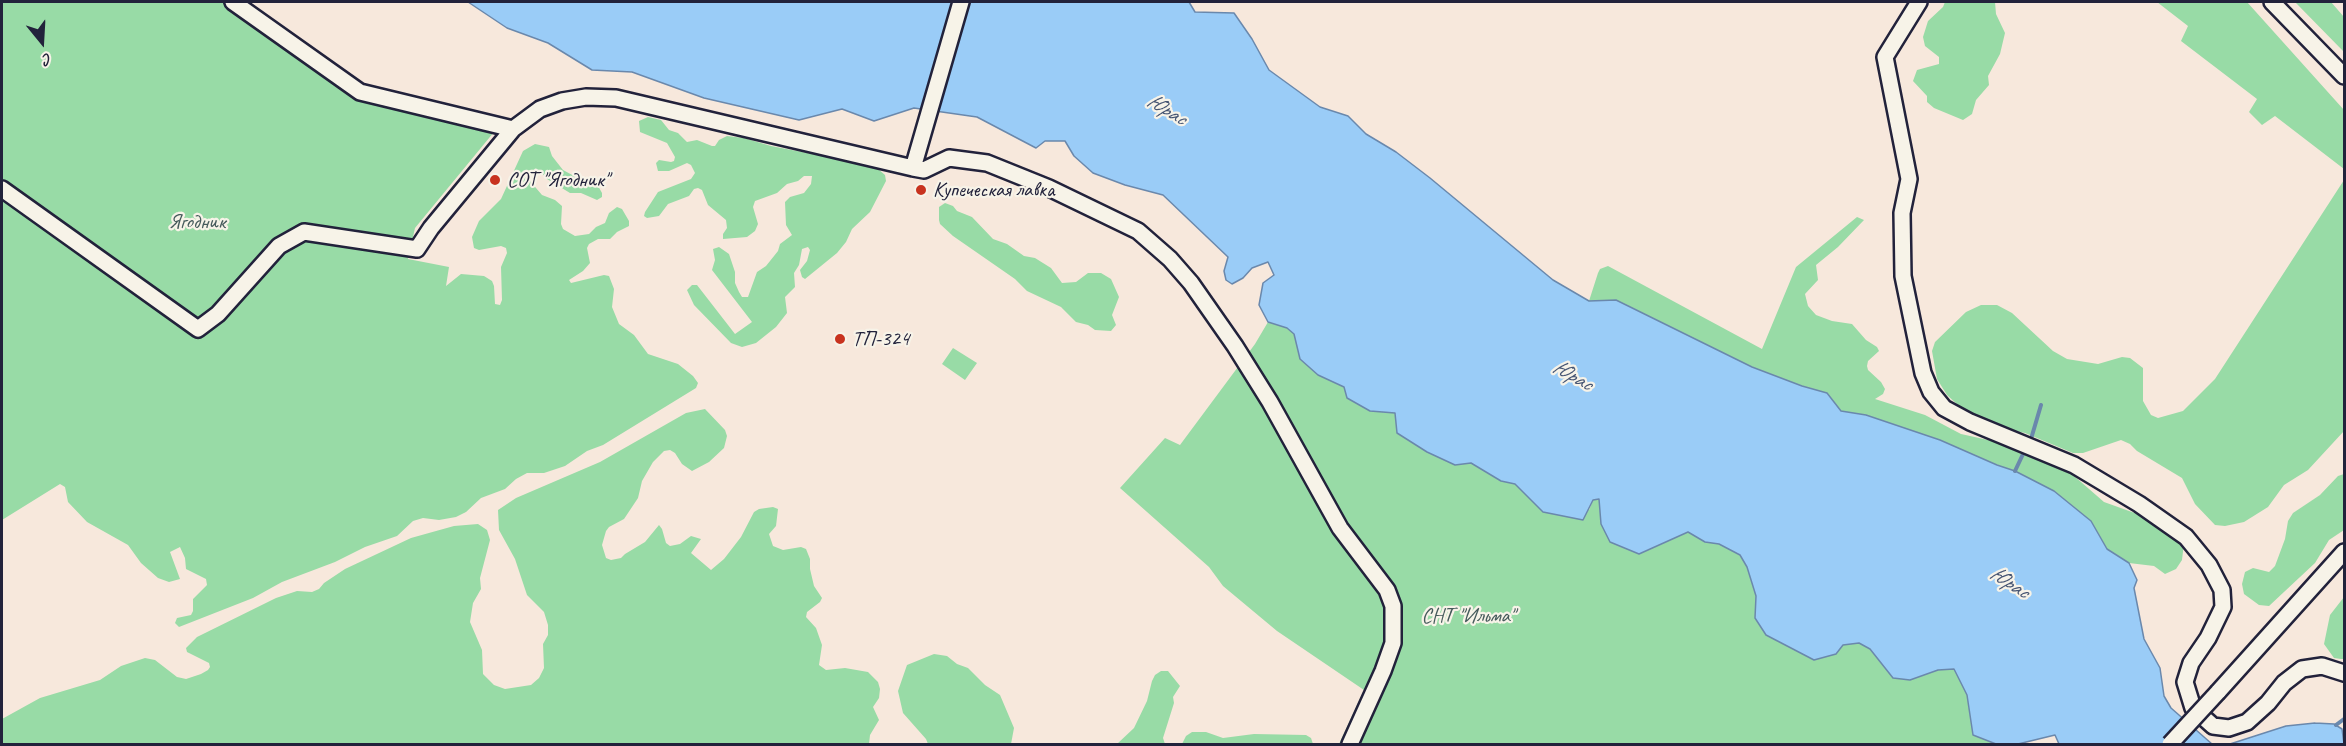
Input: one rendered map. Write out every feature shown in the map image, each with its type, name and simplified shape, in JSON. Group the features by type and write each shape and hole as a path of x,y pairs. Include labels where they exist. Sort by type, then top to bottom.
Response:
{"street":[{"path":"232,2 360,92 513,129"},
{"path":"913,168 961,2"},
{"path":"1919,2 1885,57 1909,179 1902,213 1903,276 1923,373 1931,392 1944,408 1970,422 2074,465 2139,504 2186,537 2209,565 2222,590 2223,607 2208,638 2191,663 2185,682 2193,708 2213,726 2229,728 2247,722 2268,703 2284,683 2302,669 2322,666 2344,673"},
{"path":"2272,2 2344,76"},
{"path":"2,189 198,329 218,315 279,246 304,232 417,249 431,228 513,129 540,109 562,101 586,97 615,98 913,168 924,170 949,158 987,163 1018,175 1138,231 1170,259 1191,283 1259,383 1340,528 1387,590 1393,606 1393,643 1350,744"},
{"path":"2170,744 2344,552"}],"green space":[{"name":"Ягодник","path":"2,2 223,2 359,97 494,132 415,228 408,259 449,267 446,286 461,274 484,276 492,281 494,286 495,304 500,305 502,300 501,267 507,253 506,248 501,246 479,250 474,248 472,237 479,221 501,199 523,151 535,144 549,147 552,156 563,170 576,177 590,179 597,184 602,193 602,197 597,200 581,193 570,193 547,179 540,171 529,172 530,181 542,195 555,200 562,206 563,229 575,236 589,234 596,227 605,223 609,213 617,207 622,209 629,221 629,226 617,232 610,239 598,239 589,244 587,248 590,263 583,271 569,280 571,283 604,275 609,276 614,289 612,307 619,324 634,335 648,354 678,364 693,376 698,383 696,388 565,466 544,473 527,473 505,489 481,498 466,512 456,517 439,520 423,518 413,521 397,536 365,547 335,562 282,582 253,598 179,627 175,623 177,618 191,615 193,599 207,585 206,579 186,569 185,558 180,547 170,552 180,579 169,582 158,578 141,563 128,545 87,522 68,502 65,487 60,484 2,520"},
{"path":"1945,2 1995,2 1996,14 2005,33 2000,54 1988,76 1989,85 1976,100 1972,114 1963,120 1934,108 1927,102 1927,96 1913,81 1917,70 1939,64 1939,57 1925,46 1923,37 1928,21 1943,7"},
{"path":"2157,2 2247,2 2344,110 2344,169 2275,116 2262,125 2249,112 2257,99 2181,41 2188,26"},
{"path":"2295,2 2331,2 2344,17 2344,52"},
{"path":"648,117 661,120 669,130 678,133 687,142 697,140 715,146 719,140 727,136 744,138 771,146 864,164 877,168 885,175 886,181 870,212 852,229 846,242 837,253 805,279 800,270 807,261 810,250 808,247 802,249 799,265 794,273 795,287 785,297 787,313 776,327 756,343 742,347 731,343 694,305 687,290 692,285 697,285 735,334 752,322 712,270 715,260 713,249 719,247 729,254 735,272 735,283 742,297 748,297 757,272 766,266 778,251 780,244 792,235 786,225 785,202 790,197 804,193 811,184 812,176 804,176 798,181 787,184 777,193 755,201 753,207 758,224 755,231 747,237 723,239 727,228 726,220 708,205 702,190 698,188 694,189 689,196 668,204 659,216 647,218 644,216 645,212 658,192 691,179 695,173 691,165 687,163 669,171 658,171 656,163 659,160 671,162 675,157 667,143 640,132 639,121"},
{"path":"2344,180 2344,431 2308,470 2284,485 2268,507 2244,522 2225,526 2215,525 2195,504 2182,478 2137,451 2130,444 2121,440 2083,453 2073,453 2025,433 1997,427 1969,415 1947,395 1937,379 1932,351 1935,342 1966,312 1981,305 1997,305 2012,313 2053,351 2067,359 2098,364 2122,357 2130,358 2143,368 2143,401 2151,415 2158,418 2183,411 2215,379"},
{"path":"945,203 972,217 993,239 1051,268 1062,283 1076,282 1088,273 1101,273 1111,279 1119,297 1112,315 1116,325 1111,331 1095,330 1088,325 1076,322 1061,307 1027,291 1015,279 953,236 940,224 939,207"},
{"path":"1857,217 1864,220 1838,247 1816,265 1818,280 1805,294 1808,306 1816,315 1832,321 1852,324 1866,340 1877,347 1879,351 1868,361 1867,366 1885,389 1883,394 1875,399 1925,415 1961,434 2015,446 2066,469 2104,502 2143,516 2177,535 2184,543 2182,560 2176,569 2165,574 2154,566 2129,563 2107,549 2091,521 2054,491 2015,471 1940,440 1866,415 1841,411 1827,393 1752,367 1616,300 1589,301 1600,269 1608,266 1762,349 1796,267"},
{"name":"СНТ \"Ильма\"","path":"1268,322 1287,328 1295,334 1300,359 1319,375 1344,387 1370,411 1395,413 1397,433 1427,452 1455,465 1471,463 1501,481 1515,484 1543,512 1589,510 1593,500 1599,499 1601,524 1639,554 1688,532 1705,542 1719,544 1740,555 1747,567 1756,596 1755,618 1766,635 1814,660 1836,654 1843,645 1859,643 1870,649 1893,678 1910,680 1938,670 1954,669 1967,695 1973,735 1996,744 1339,744 1364,690 1277,631 1223,586 1209,567 1120,488 1165,438 1180,445 1255,344"},
{"path":"953,348 977,363 965,380 942,364"},
{"path":"705,409 725,430 727,436 724,448 709,462 692,471 682,464 675,453 670,450 664,451 653,462 642,481 638,498 624,519 606,531 602,545 606,558 611,560 621,558 645,542 659,525 666,543 670,546 680,544 691,536 701,539 691,553 711,570 724,559 741,537 754,512 773,507 778,509 776,526 769,534 773,546 783,550 801,547 806,549 814,586 822,598 807,612 806,617 816,628 822,645 819,665 826,670 845,668 868,672 878,682 879,698 873,707 879,720 870,735 869,744 2,744 2,719 40,698 100,680 121,666 145,658 155,660 177,677 186,679 201,674 208,670 209,663 187,652 186,648 197,637 276,598 297,591 312,592 319,589 345,569 411,538 454,526 478,524 487,530 490,540 480,578 481,589 473,603 470,622 482,650 483,674 494,685 505,689 531,685 539,678 544,668 543,644 548,635 548,625 544,612 527,595 515,559 499,530 498,510 516,498 600,462 686,413"},
{"path":"2344,474 2344,530 2329,540 2315,563 2269,606 2259,605 2244,594 2242,584 2245,572 2253,568 2269,572 2275,566 2285,539 2288,521 2293,513 2320,495 2338,476"},
{"path":"2344,597 2344,659 2341,659 2334,658 2324,644 2330,615"},
{"path":"934,654 947,656 957,664 968,668 985,685 1000,695 1014,728 1011,744 928,744 903,713 898,691 907,665"},
{"path":"1161,671 1168,671 1180,686 1173,697 1174,703 1163,738 1165,744 1117,744 1134,728 1147,701 1152,681"},
{"path":"1192,732 1206,732 1223,738 1254,734 1306,735 1311,738 1313,744 1182,744 1186,736"}],"water":[{"name":"Юрас","path":"468,2 1189,2 1195,12 1234,13 1269,70 1320,107 1348,116 1366,134 1396,152 1430,178 1553,280 1589,301 1616,300 1752,367 1827,393 1841,411 1866,415 1940,440 2015,471 2054,491 2091,521 2107,549 2129,563 2137,580 2134,588 2144,639 2160,668 2164,696 2171,708 2212,744 2059,744 2055,735 2018,744 1996,744 1973,735 1967,695 1954,669 1938,670 1910,680 1893,678 1870,649 1859,643 1843,645 1836,654 1814,660 1766,635 1755,618 1756,596 1747,567 1740,555 1719,544 1705,542 1688,532 1639,554 1610,542 1601,524 1599,499 1593,500 1583,520 1543,512 1515,484 1501,481 1471,463 1455,465 1427,452 1397,433 1395,413 1370,411 1347,398 1344,387 1318,375 1300,359 1294,334 1287,328 1268,322 1259,305 1263,283 1274,275 1268,262 1252,268 1243,278 1232,284 1226,280 1224,271 1228,257 1163,195 1125,185 1093,173 1074,156 1065,141 1045,141 1036,148 977,117 914,108 874,121 842,109 799,120 704,98 632,72 592,70 548,43 507,28"},
{"path":"2334,724 2342,729 2344,744 2230,744 2286,726"}],"waterway":[{"path":"2031,439 2041,405"},
{"path":"2015,471 2024,452"},
{"path":"2336,725 2344,719"}],"place":[{"name":"СОТ \"Ягодник\"","path":"495,180"},
{"name":"Купеческая лавка","path":"921,190"},
{"name":"ТП-324","path":"840,339"}]}
